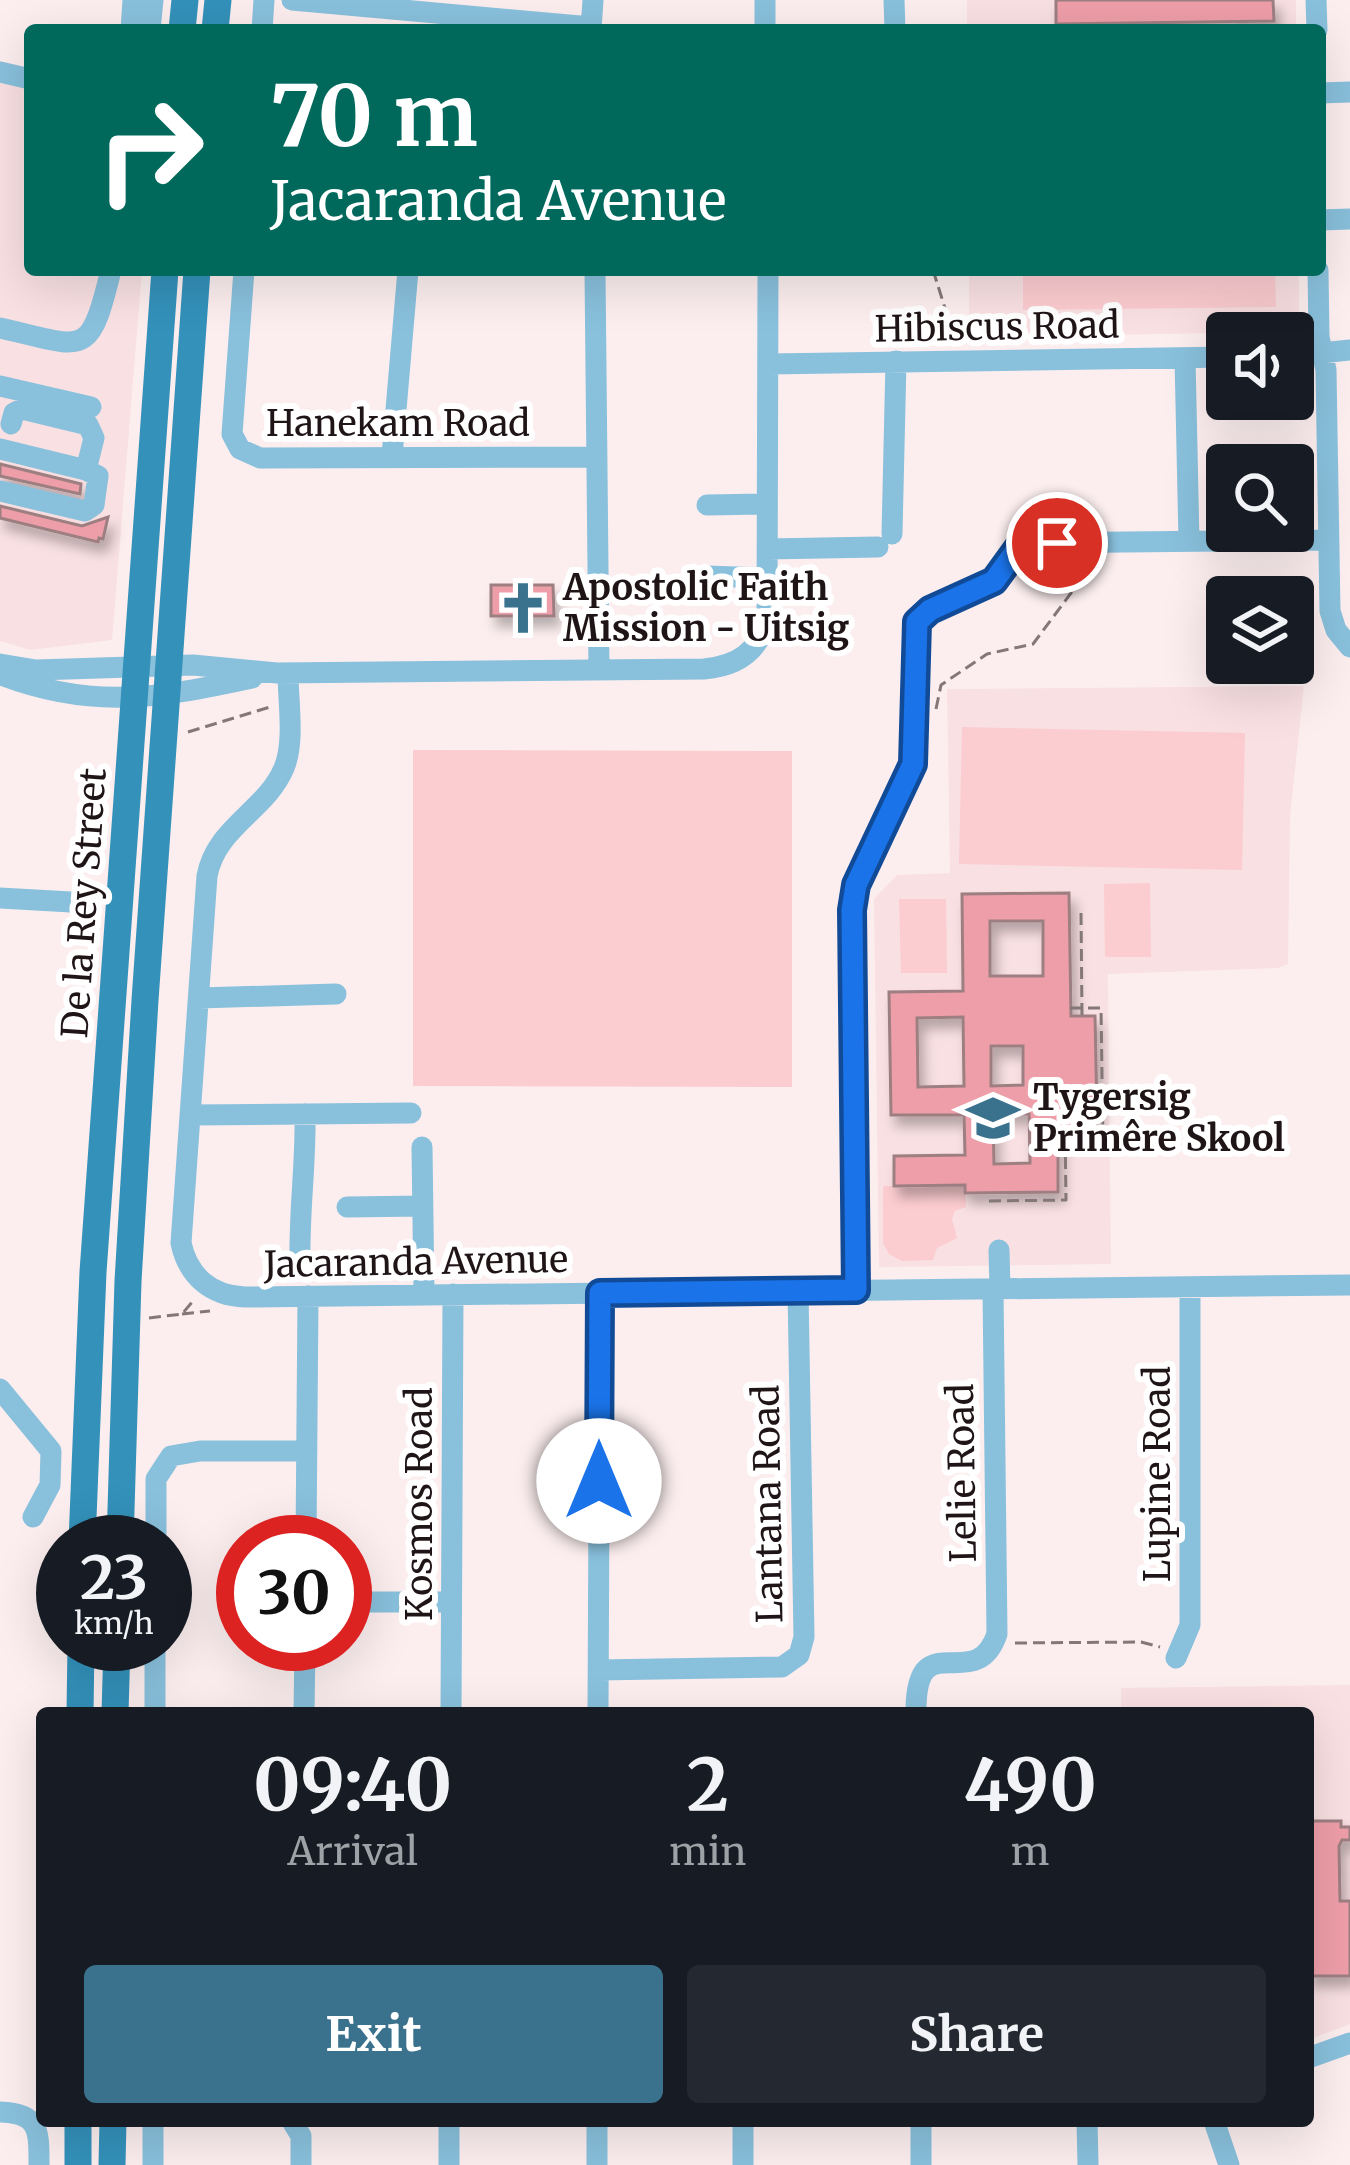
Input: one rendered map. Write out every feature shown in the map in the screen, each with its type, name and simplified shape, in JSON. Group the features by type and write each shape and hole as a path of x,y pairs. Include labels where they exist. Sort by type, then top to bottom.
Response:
{"main road":[{"name":"De la Rey Street","path":"83,1515 93,1272 165,276"},
{"name":"De la Rey Street","path":"121,1515 128,1281 197,276"},
{"path":"80,1707 81,1671"},
{"path":"115,1707 116,1671"},
{"path":"78,2127 78,2165"},
{"path":"112,2165 113,2127"}],"street":[{"path":"292,0 545,24"},
{"path":"0,328 66,343 85,338 98,322 110,276"},
{"name":"Hanekam Road","path":"244,276 232,434 237,446 260,458 596,457"},
{"path":"392,456 407,276"},
{"path":"595,276 598,669"},
{"path":"0,664 55,670 169,665 282,673 704,668 741,660 765,628 768,276"},
{"path":"1318,276 1330,611 1346,643"},
{"path":"1314,354 1350,350"},
{"path":"1185,358 1189,541"},
{"name":"Hibiscus Road","path":"768,364 1206,358"},
{"path":"767,549 885,540 896,361"},
{"path":"3,406 91,407"},
{"path":"3,406 14,413 22,410 92,429 86,470"},
{"path":"0,448 86,470 100,480 94,505 85,511 0,491"},
{"path":"707,506 766,504"},
{"path":"856,1290 852,910 856,885 913,764 917,622 930,610 994,581 1018,548 1028,543 1328,540"},
{"path":"707,576 767,578"},
{"path":"0,674 74,695 136,700 282,673"},
{"name":"Jacaranda Avenue","path":"282,673 287,763 271,789 211,857 182,1243 191,1269 203,1283 224,1294 308,1296 1350,1285"},
{"path":"0,898 71,902"},
{"path":"199,998 336,994"},
{"path":"190,1115 411,1113"},
{"path":"300,1260 305,1114"},
{"path":"422,1148 424,1295"},
{"path":"347,1207 422,1206"},
{"name":"Lelie Road","path":"996,1648 999,1250"},
{"name":"Lupine Road","path":"1177,1658 1190,1625 1190,1287"},
{"name":"Lantana Road","path":"598,1670 782,1667 802,1650 798,1291"},
{"path":"598,1707 600,1293"},
{"name":"Kosmos Road","path":"451,1707 453,1294"},
{"path":"306,1515 308,1296"},
{"path":"0,1389 51,1450 50,1485 33,1517"},
{"path":"156,1515 156,1479 171,1456 200,1450 307,1451"},
{"path":"372,1602 451,1602"},
{"path":"916,1707 916,1685 925,1669 936,1663 974,1661 996,1648"},
{"path":"155,1671 155,1707"},
{"path":"304,1707 305,1671"},
{"path":"1314,2056 1350,2043"},
{"path":"0,2112 19,2112 32,2120 39,2136 39,2165"},
{"path":"153,2165 154,2127"},
{"path":"296,2127 301,2136 301,2165"},
{"path":"449,2127 449,2165"},
{"path":"597,2127 597,2165"},
{"path":"743,2127 743,2165"},
{"path":"920,2127 921,2165"},
{"path":"1087,2127 1088,2165"},
{"path":"1216,2127 1229,2165"}],"path":[{"path":"935,276 961,359"},
{"path":"936,707 941,685 987,654 1033,644 1083,577 1085,542"},
{"path":"186,732 276,705"},
{"path":"1081,913 1082,1016"},
{"path":"1070,1008 1101,1008 1103,1146 1078,1147"},
{"path":"989,1201 1066,1200 1065,1134 1078,1134 1079,1156"},
{"path":"182,1314 197,1294"},
{"path":"144,1318 217,1310"},
{"path":"996,1648 1155,1644"}],"shaded area":[{"path":"967,0 1296,0 1296,24 967,24"},
{"path":"0,61 24,67 24,276 142,276 112,640 30,650 0,641"},
{"path":"969,276 1299,276 1299,312 1206,312 1206,333 969,337"},
{"path":"1023,276 1275,276 1276,307 1023,310"},
{"name":"Tygersig Primêre Skool","path":"1304,686 1290,816 1288,964 1108,974 1111,1264 879,1267 874,899 897,875 950,873 947,689"},
{"path":"962,727 1245,733 1242,870 959,864"},
{"path":"413,750 792,751 792,1087 413,1086"},
{"path":"1150,883 1151,957 1105,957 1104,884"},
{"path":"899,899 946,899 947,973 901,973"},
{"path":"965,1185 966,1207 955,1211 952,1219 957,1238 937,1248 933,1260 902,1261 889,1254 883,1243 883,1186"},
{"path":"1350,1685 1350,2024 1314,2038 1314,1707 1121,1707 1121,1688"}],"building":[{"path":"1056,0 1273,0 1274,21 1056,24"},
{"path":"0,464 81,484 80,494 0,476"},
{"path":"0,506 82,526 108,517 98,542 0,518"},
{"name":"Apostolic Faith Mission - Uitsig","path":"491,585 553,585 554,616 491,616"},
{"path":"1069,893 1071,1016 1095,1016 1097,1113 1095,1127 1087,1127 1087,1133 1058,1133 1058,1192 965,1193 965,1185 894,1186 894,1156 965,1155 964,1115 891,1115 889,992 963,991 962,894","holes":["990,921 1043,921 1043,976 990,976","963,1017 964,1086 918,1087 917,1018","991,1046 1023,1046 1023,1085 991,1086","993,1114 1029,1114 1030,1163 994,1164"]},
{"path":"1314,1821 1341,1821 1341,1827 1350,1827 1350,1840 1342,1840 1339,1846 1340,1901 1350,1901 1350,1976 1314,1976"}],"place":[{"name":"Apostolic Faith Mission - Uitsig","path":"523,608"},
{"name":"Tygersig Primêre Skool","path":"993,1118"}],"route":[{"path":"599,1481 600,1293 856,1290 852,910 856,885 913,764 917,622 930,610 994,581 1018,548 1028,543 1057,543"}]}
